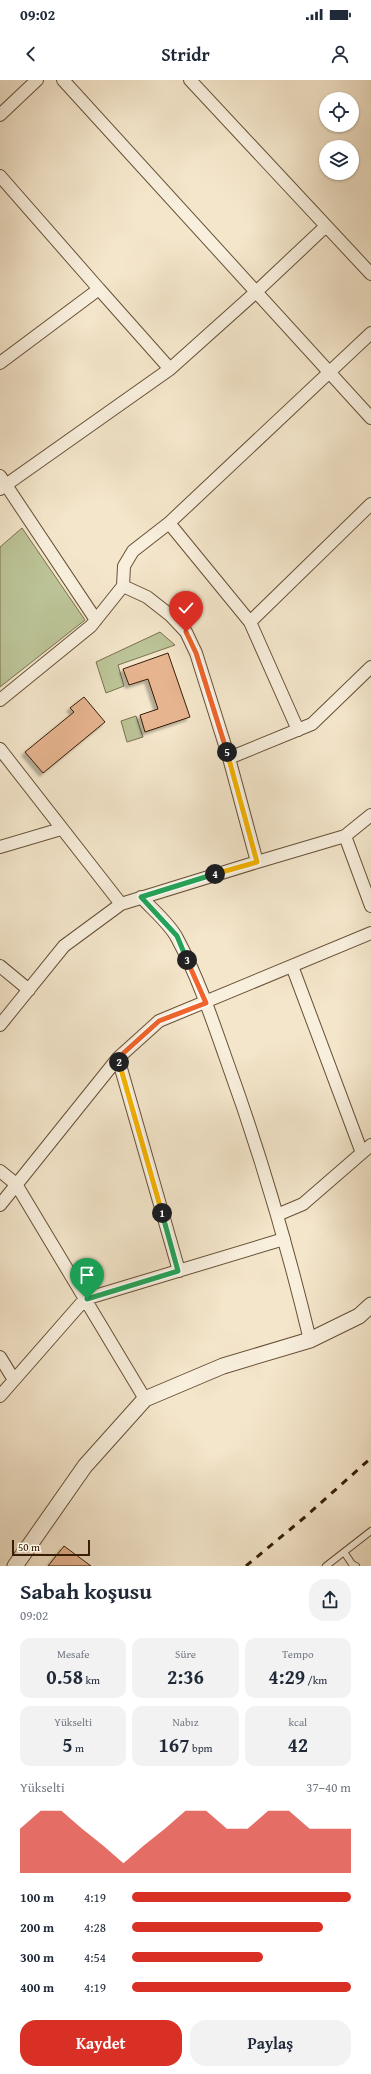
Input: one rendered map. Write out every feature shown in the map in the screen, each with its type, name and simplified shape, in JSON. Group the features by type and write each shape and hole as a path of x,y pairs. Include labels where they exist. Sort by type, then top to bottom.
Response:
{"street":[{"path":"0,115 37,80"},
{"path":"63,80 371,418"},
{"path":"190,80 371,274"},
{"path":"0,176 170,369"},
{"path":"96,620 2,484 170,369 256,292 326,226"},
{"path":"0,363 99,289"},
{"path":"0,700 91,626 123,586 124,566 133,551 169,523 371,334"},
{"path":"250,622 371,504"},
{"path":"169,523 250,622 298,730"},
{"path":"123,586 147,597 170,615 186,632 196,653 229,758 257,862"},
{"path":"229,758 312,724 371,667"},
{"path":"0,749 61,829 122,904"},
{"path":"0,1024 64,946 122,904 345,836 371,815"},
{"path":"0,847 61,829"},
{"path":"345,836 371,906"},
{"path":"141,897 177,936 206,1003 246,1114 284,1239 310,1340"},
{"path":"0,1205 118,1058 159,1021 206,1003 371,933"},
{"path":"0,966 29,990"},
{"path":"277,1215 303,1204 367,1149 292,966"},
{"path":"118,1058 178,1271"},
{"path":"0,1171 16,1184 87,1299 145,1399"},
{"path":"0,1396 87,1299 284,1239"},
{"path":"15,1566 84,1466 145,1399 223,1366 310,1340 360,1316 371,1305"},
{"path":"0,1357 14,1380"}],"lane":[{"path":"326,1566 371,1531"},
{"path":"344,1552 352,1564 356,1566"}],"green space":[{"path":"22,528 85,620 0,687 0,547"},
{"path":"160,632 175,645 118,665 124,686 106,693 96,662"},
{"path":"136,716 143,737 127,742 121,721"}],"building":[{"path":"168,653 190,717 145,732 140,715 158,709 148,679 129,685 123,669"},
{"path":"84,697 105,722 43,773 25,752 74,712 70,708"},
{"path":"64,1546 91,1566 48,1566"}],"railway":[{"path":"246,1566 305,1517 371,1458"}],"route":[{"path":"87,1299 178,1271 118,1058 159,1021 206,1003 177,936 141,897 257,862 229,758 196,653 186,632"}]}
